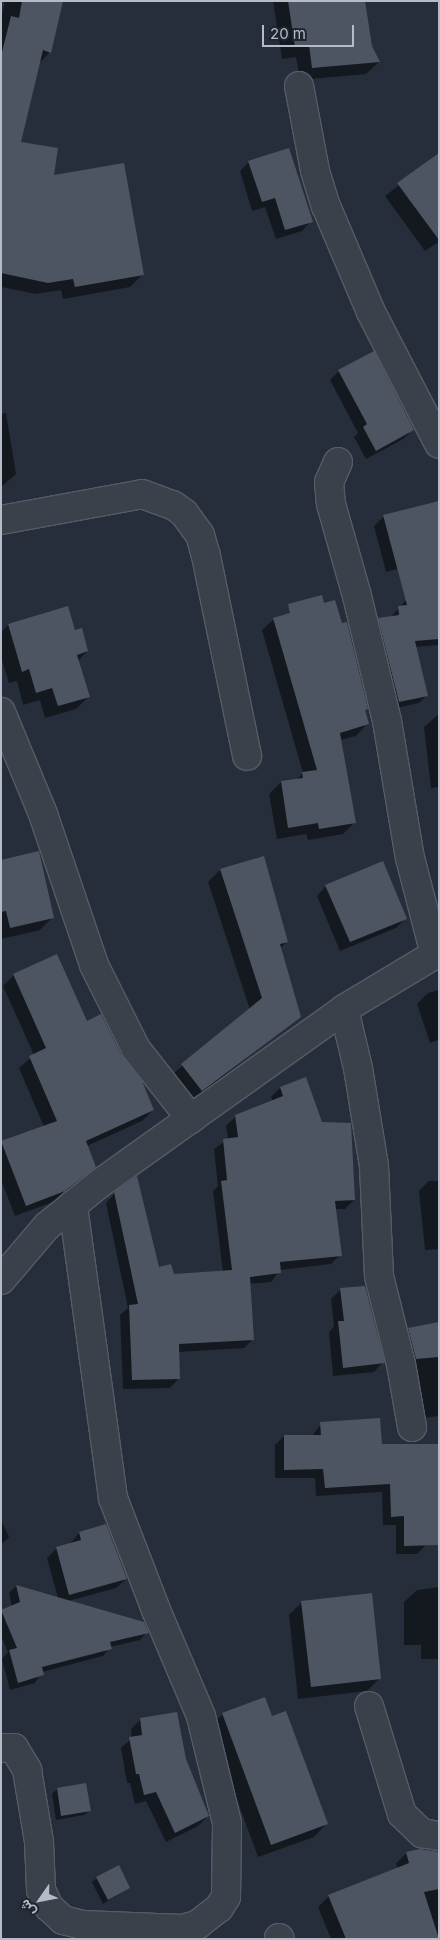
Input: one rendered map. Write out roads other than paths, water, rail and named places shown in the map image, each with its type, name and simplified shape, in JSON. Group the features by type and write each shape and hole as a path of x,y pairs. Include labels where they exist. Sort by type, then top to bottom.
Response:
{"street":[{"path":"299,86 315,171 326,206 371,312 439,444"},
{"path":"1,1280 47,1226 73,1205 344,1009 437,953 410,858 386,721 357,596 331,504 329,482 338,462"},
{"path":"1,520 142,494 173,505 184,513 200,535 206,556 247,756"},
{"path":"1,712 44,814 94,965 136,1049 191,1119"},
{"path":"344,1009 358,1068 374,1166 379,1276 401,1364 412,1427"},
{"path":"1,1748 14,1748 27,1770 39,1842 39,1882 44,1898 63,1920 83,1932 182,1929 197,1925 219,1908 226,1898 228,1876 227,1823 201,1716 156,1610 113,1498 73,1205"},
{"path":"369,1706 402,1814 422,1833 439,1836"}]}
